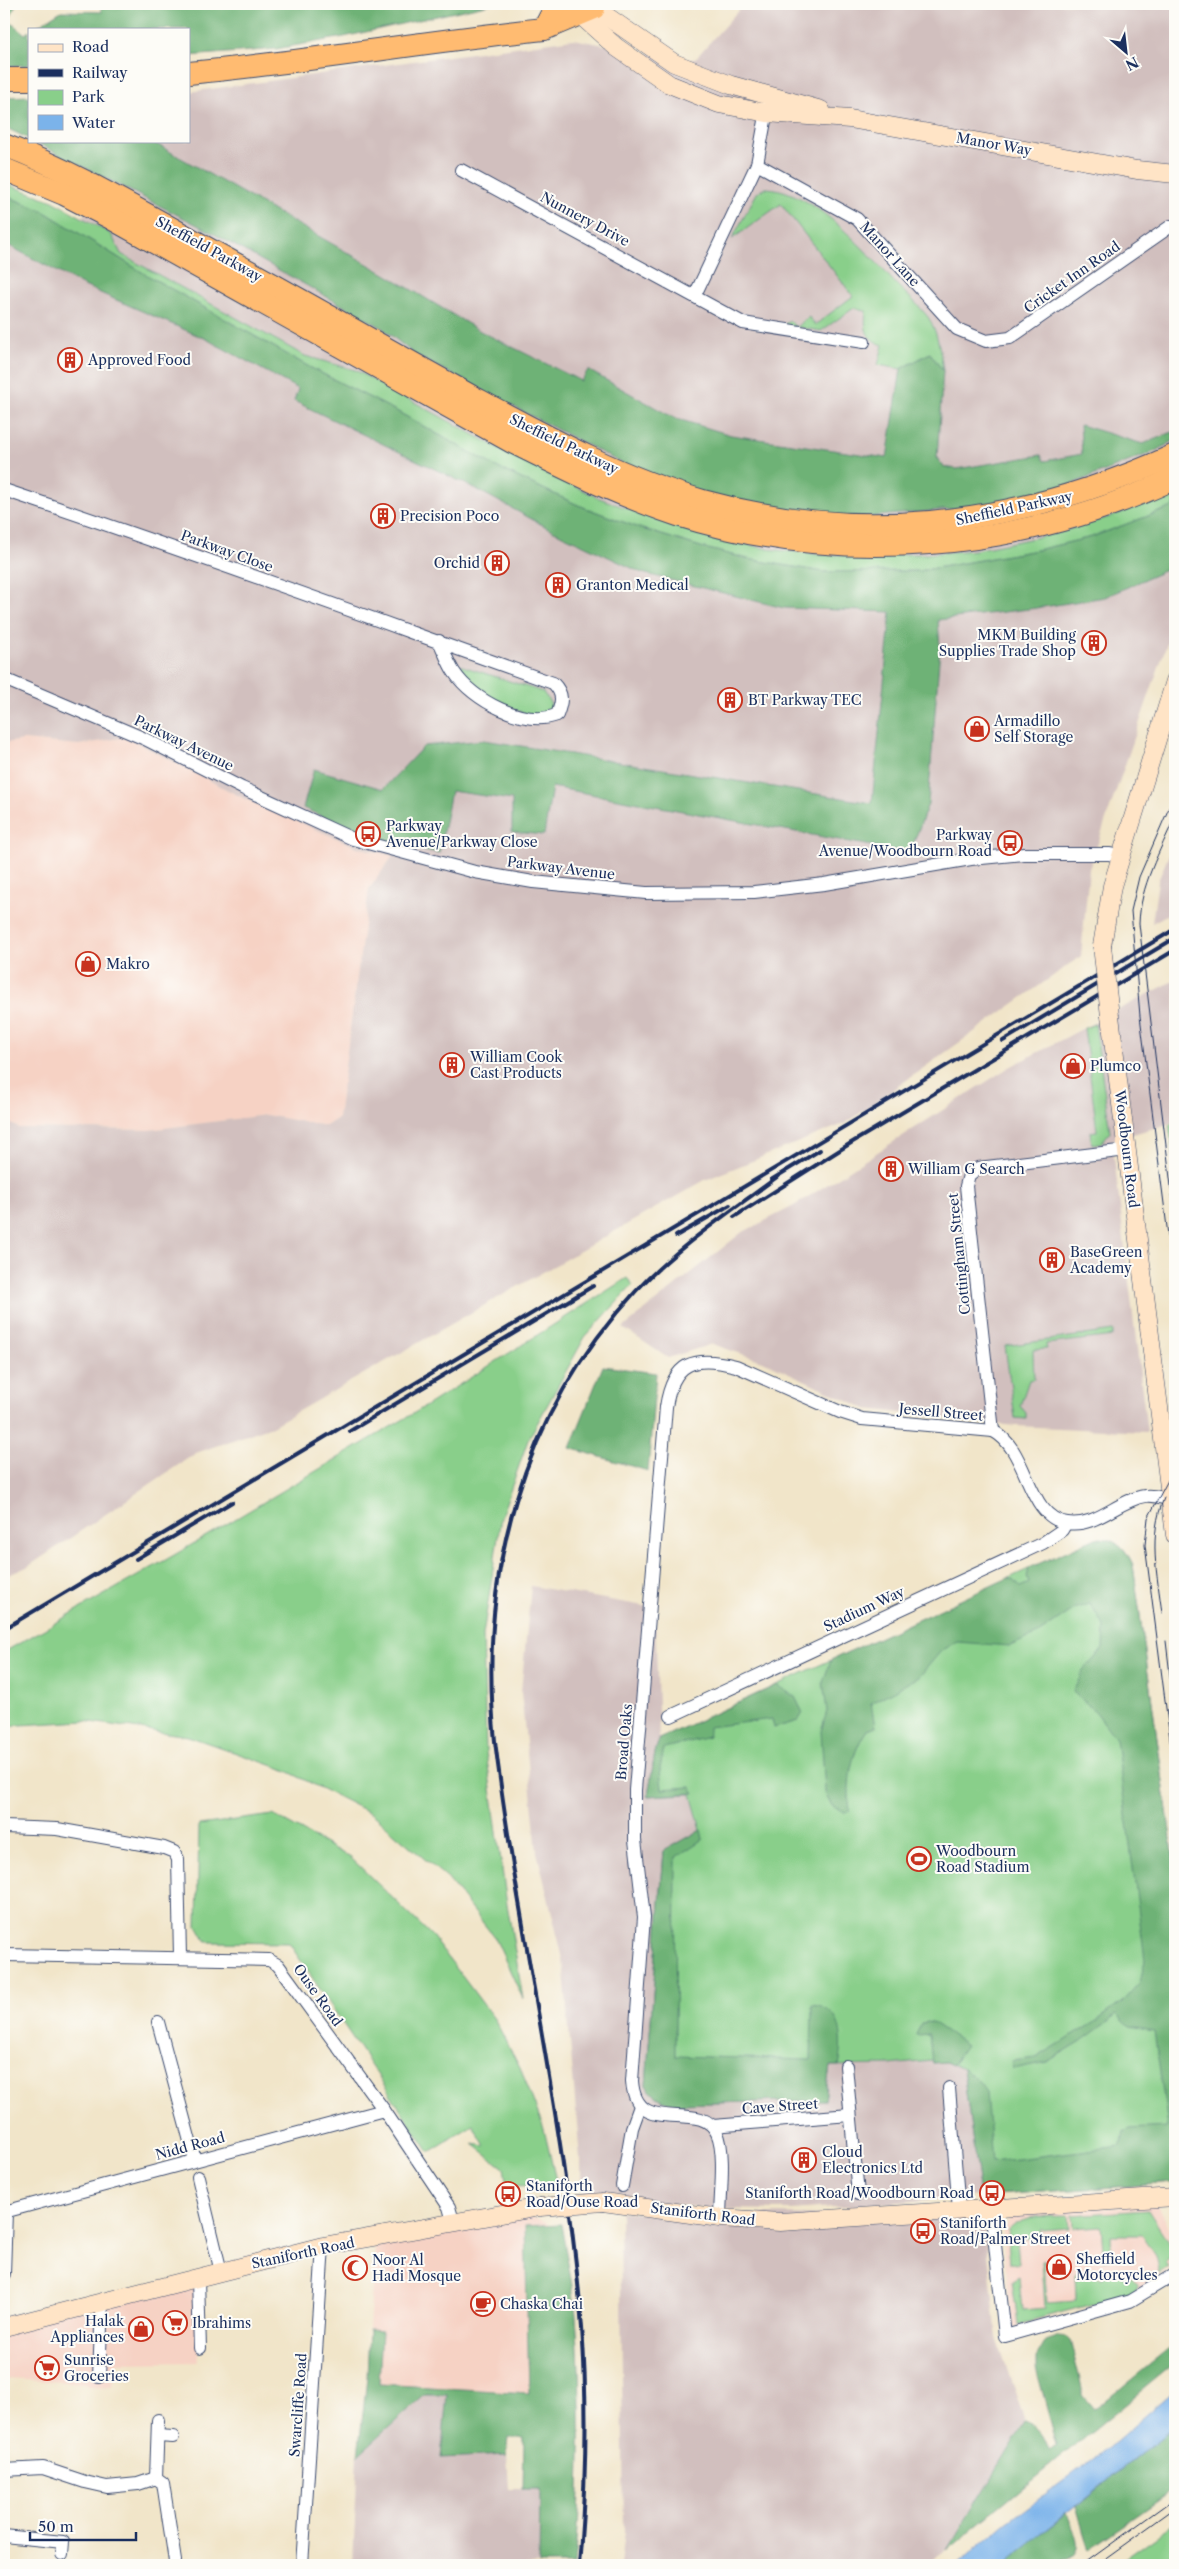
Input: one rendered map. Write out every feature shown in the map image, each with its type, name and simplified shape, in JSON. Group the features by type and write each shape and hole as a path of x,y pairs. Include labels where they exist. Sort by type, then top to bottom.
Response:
{"highway":[{"path":"544,29 553,15 557,4"},
{"path":"190,73 232,69 470,36 544,29 583,7"},
{"path":"4,80 28,80"},
{"name":"Sheffield Parkway","path":"4,145 116,198 542,435 652,484 701,501 752,513 804,521 884,526 938,522 1000,514 1067,498 1126,477 1175,456"},
{"name":"Sheffield Parkway","path":"4,169 64,194 109,217 512,442 561,467 640,501 712,524 760,535 835,544 885,546 946,542 1064,520 1145,491 1175,478"}],"street":[{"name":"Manor Way","path":"583,7 616,46 682,90 719,104 767,113 850,118"},
{"name":"Manor Way","path":"583,7 674,63 730,86 850,118 1137,170 1175,174"},
{"path":"695,295 757,164 769,95"},
{"name":"Manor Lane","path":"757,164 857,219 957,329 986,341"},
{"name":"Nunnery Drive","path":"461,170 695,295 743,323 864,342"},
{"name":"Manor Way","path":"1137,170 1175,184"},
{"name":"Cricket Inn Road","path":"986,341 1010,338 1171,226"},
{"name":"Parkway Close","path":"4,490 439,641 553,683 561,691 562,701 557,715 546,720 528,719 488,704 454,673 439,641"},
{"name":"Parkway Avenue","path":"4,679 145,739 242,788 353,840 475,872 533,882 646,893 754,892 824,884 979,858 1024,854 1109,854 1121,856"},
{"name":"Woodbourn Road","path":"1175,682 1112,886 1102,946 1173,1500 1175,1534"},
{"name":"Cottingham Street","path":"993,1431 966,1186 969,1175 978,1168 1127,1150"},
{"name":"Jessell Street","path":"673,1380 692,1363 719,1362 736,1366 840,1412 862,1419 993,1431 1007,1440 1046,1513 1066,1523"},
{"name":"Broad Oaks","path":"640,2106 633,2094 632,2081 644,1917 635,1840 635,1790 666,1407 673,1380"},
{"path":"1066,1523 1080,1523 1092,1520 1144,1496 1173,1500"},
{"name":"Stadium Way","path":"671,1716 1043,1543 1062,1530 1066,1523"},
{"path":"4,1827 56,1829 164,1848 174,1852 178,1859 180,1957"},
{"name":"Ouse Road","path":"4,1955 269,1960 278,1965 384,2110 449,2208 453,2221"},
{"path":"158,2022 195,2160"},
{"path":"846,2066 858,2194"},
{"path":"949,2088 959,2210"},
{"path":"622,2186 632,2128 640,2106 650,2112 664,2116 700,2118 713,2126 721,2145 720,2218"},
{"name":"Nidd Road","path":"4,2210 384,2110"},
{"name":"Cave Street","path":"713,2126 850,2115"},
{"path":"198,2177 222,2272"},
{"name":"Staniforth Road","path":"4,2327 323,2246 379,2238 453,2221 540,2206 603,2202 720,2218 780,2222 1175,2197"},
{"path":"991,2208 1005,2336 1130,2301 1175,2274"},
{"path":"4,2210 4,2274"},
{"name":"Swarcliffe Road","path":"302,2565 323,2246"},
{"path":"198,2279 200,2348"},
{"path":"99,2377 102,2302"},
{"path":"156,2478 158,2420"},
{"path":"158,2436 173,2437"},
{"path":"4,2470 43,2468 107,2487 138,2484 156,2478"},
{"path":"156,2478 163,2483 175,2561"},
{"path":"4,2536 63,2542 62,2554"}],"shaded area":[{"path":"744,4 1175,4 1175,620 1089,869 1081,956 846,1123 705,1180 272,1426 196,1453 29,1566 4,1577 4,1120 19,1128 149,1130 266,1115 326,1126 338,1118 369,889 393,856 357,847 245,799 126,737 79,745 24,740 4,743 4,243 49,268 131,142 190,142 190,92 573,39 683,60 695,59"},
{"path":"126,737 245,799 357,847 393,856 369,889 338,1118 326,1126 266,1115 149,1130 19,1128 4,1120 4,743 24,740 79,745"},
{"path":"1175,840 1175,910 1152,923 1158,881"},
{"path":"1175,980 1175,1122 1112,1140 1147,1432 1015,1426 867,1409 763,1361 712,1344 668,1358 623,1328 741,1233 794,1206 1008,1068"},
{"path":"531,1586 655,1608 659,1739 648,1796 691,1794 701,1830 664,1851 646,2085 653,2095 825,2100 830,2066 946,2062 963,2069 980,2196 791,2210 716,2209 583,2194 563,1959 537,1852 521,1692"},
{"path":"1157,2204 1175,2239 1175,2266 1130,2294 1014,2327 1012,2324 1002,2231 1011,2216 1016,2213"},
{"path":"510,2212 547,2222 544,2435 379,2384 382,2331 369,2330 375,2247"},
{"path":"620,2213 984,2216 997,2338 1025,2422 947,2550 926,2565 620,2565 624,2531"},
{"path":"198,2279 200,2348 196,2362 115,2363 113,2387 87,2386 87,2383 4,2379 4,2327"},
{"path":"425,2395 447,2395 441,2458 507,2455 509,2489 540,2489 539,2565 353,2565 358,2455"}],"green space":[{"path":"4,4 16,4 9,21 25,34 28,32 28,65 4,66"},
{"path":"100,4 490,4 344,37 276,49 190,56 190,28 35,28 61,11 102,12"},
{"path":"28,96 28,139 4,127 4,97"},
{"path":"35,142 153,142 387,275 480,331 581,381 588,370 674,418 731,435 887,458 901,369 930,353 943,371 937,458 944,467 957,469 1041,455 1044,461 1082,454 1080,425 1143,444 1175,431 1175,440 1158,450 1026,502 846,519 726,501 629,467 415,355 381,327 207,230"},
{"path":"4,183 53,201 111,234 121,254 305,356 355,370 504,451 599,498 691,532 768,549 824,555 926,554 975,550 1054,534 1116,515 1175,491 1175,506 1092,537 1037,550 919,571 823,572 748,559 704,548 642,529 578,505 500,469 398,412 311,368 145,274 43,211 4,195"},
{"path":"765,188 783,191 801,198 819,210 853,239 921,308 928,317 937,336 943,371 930,353 901,369 878,365 883,345 872,340 867,332 865,323 866,311 854,308 821,331 796,327 809,317 815,325 853,296 781,204 732,239 757,193"},
{"path":"4,195 43,211 145,274 311,368 398,412 500,469 578,505 642,529 748,559 823,572 919,571 1037,550 1092,537 1175,506 1175,566 1105,597 1037,608 938,620 940,647 928,804 910,853 552,787 544,835 512,832 512,800 451,791 439,853 376,840 303,808 314,769 383,789 424,746 484,740 872,803 891,612 784,608 642,573 550,529 476,489 294,401 298,389 206,339 82,285 4,243"},
{"path":"789,320 796,327 784,325"},
{"path":"444,660 543,692 551,704 552,713 544,719 486,701"},
{"path":"1095,1024 1110,1132 1101,1143 1092,1144 1090,1132 1097,1131 1084,1028"},
{"path":"1175,1122 1175,1168 1169,1125"},
{"path":"627,1278 633,1285 585,1337 528,1440 501,1517 483,1635 486,1752 506,1898 523,1999 495,1938 448,1879 372,1814 285,1770 188,1736 84,1721 4,1726 4,1652 176,1554 426,1406"},
{"path":"1113,1331 1113,1336 1046,1344 1047,1349 1033,1350 1034,1379 1029,1380 1020,1406 1026,1413 1026,1419 1015,1418 1005,1346"},
{"path":"603,1366 656,1373 648,1471 570,1448"},
{"name":"Woodbourn Road Stadium","path":"1096,1538 1103,1538 1119,1545 1127,1553 1133,1565 1175,1868 1175,2183 980,2196 963,2069 946,2062 932,2063 931,2061 889,2065 830,2066 825,2100 677,2104 663,2100 652,2093 646,2085 664,1851 701,1830 691,1794 648,1796 659,1739"},
{"path":"1096,1538 1103,1538 1119,1545 1127,1553 1133,1565 1175,1868 1175,2183 980,2196 963,2069 979,2080 986,2093 992,2162 1121,2146 1124,2132 1129,2129 1168,2127 1154,2031 1130,2027 1117,2015 1080,2042 1047,2062 1013,2069 1011,2061 1036,2058 1098,2020 1121,2003 1140,1982 1145,1960 1116,1739 1096,1712 1073,1692 1083,1671 1103,1649 1104,1627 1090,1604 1076,1608 1038,1634 1010,1646 957,1642 941,1651 919,1677 871,1703 875,1727 867,1730 853,1759 849,1789 850,1811 844,1812 832,1806 825,1792 821,1731 827,1711 823,1682 831,1660 1008,1578 1014,1580 1020,1587 1029,1583 1027,1577 1029,1568"},
{"path":"777,1685 795,1697 803,1713 798,1721 774,1728 772,1719 708,1727 709,1737 664,1748 660,1769 662,1789 691,1787 695,1793 648,1796 659,1739"},
{"path":"273,1815 351,1858 432,1936 495,2020 522,2072 544,2129 557,2185 507,2186 504,2168 473,2144 485,2146 473,2125 429,2152 289,1943 206,1942 197,1926 199,1825"},
{"path":"701,1830 703,1839 676,1857 675,2056 811,2060 812,2005 823,2007 836,2019 841,2037 839,2066 830,2066 825,2100 677,2104 659,2098 646,2085 664,1851"},
{"path":"921,2023 935,2024 966,2045 952,2065 946,2062 932,2063 929,2034 916,2035"},
{"path":"1148,2210 1173,2249 1166,2262 1169,2267 1160,2273 1156,2256 1142,2235 1110,2235 1111,2258 1104,2261 1101,2226 1073,2228 1072,2215"},
{"path":"1068,2216 1069,2228 1040,2230 1040,2237 1017,2239 1019,2264 1010,2263 1007,2230 1013,2225 1027,2218"},
{"path":"561,2224 575,2304 578,2346 580,2440 577,2534 574,2565 539,2565 540,2489 523,2489 524,2438 509,2438 507,2455 441,2458 447,2395 425,2395 358,2455 367,2378 369,2330 382,2331 379,2384 529,2393 525,2226"},
{"path":"1044,2260 1047,2303 1076,2301 1075,2274 1103,2278 1107,2272 1115,2271 1124,2278 1131,2277 1138,2284 1137,2289 1130,2294 1018,2324 1012,2281 1019,2277 1022,2310 1045,2308 1042,2261"},
{"path":"1060,2336 1067,2337 1070,2340 1082,2396 1094,2410 1175,2344 1175,2363 947,2550 1025,2422 1041,2433 1049,2450 1057,2445 1036,2368 1036,2358 1046,2341"},
{"path":"1175,2426 1175,2489 1089,2549 1076,2507"},
{"path":"1067,2514 1077,2539 1077,2547 1073,2554 1066,2559 1045,2564 1003,2565"},
{"path":"1175,2523 1175,2560 1116,2565"}],"water":[{"path":"1175,2390 1175,2426 1003,2565 957,2565 1005,2524 1108,2448"}],"tram line":[{"path":"1175,794 1139,877 1131,911 1140,1016 1175,1290"},
{"path":"1175,817 1147,882 1140,910 1139,924 1175,1219"},
{"path":"1175,1467 1148,1518 1145,1545 1175,1778"},
{"path":"1162,1613 1156,1569 1155,1541 1159,1512 1164,1498"},
{"path":"1166,1641 1175,1717"},
{"path":"1082,2565 1175,2498"},
{"path":"1096,2565 1175,2508"}],"railway":[{"path":"4,1629 1175,929"},
{"path":"1003,1041 1175,938"},
{"path":"734,1217 851,1143 1175,950"},
{"path":"771,1180 820,1150"},
{"path":"579,2565 585,2446 582,2328 575,2254 565,2181 505,1814 495,1741 491,1679 494,1618 502,1558 516,1500 536,1444 563,1390 596,1339 636,1291 652,1275 704,1231 777,1177"},
{"path":"676,1236 730,1205"},
{"path":"350,1431 593,1286"},
{"path":"136,1559 232,1502"}],"place":[{"name":"Approved Food","path":"70,360"},
{"name":"Precision Poco","path":"383,516"},
{"name":"Orchid","path":"497,563"},
{"name":"Granton Medical","path":"558,585"},
{"name":"MKM Building Supplies Trade Shop","path":"1094,643"},
{"name":"BT Parkway TEC","path":"730,700"},
{"name":"Armadillo Self Storage","path":"977,729"},
{"name":"Parkway Avenue/Parkway Close","path":"368,834"},
{"name":"Parkway Avenue/Woodbourn Road","path":"1010,843"},
{"name":"Makro","path":"88,964"},
{"name":"William Cook Cast Products","path":"452,1065"},
{"name":"Plumco","path":"1073,1066"},
{"name":"William G Search","path":"891,1169"},
{"name":"BaseGreen Academy","path":"1052,1260"},
{"name":"Woodbourn Road Stadium","path":"919,1859"},
{"name":"Cloud Electronics Ltd","path":"804,2160"},
{"name":"Staniforth Road/Woodbourn Road","path":"992,2193"},
{"name":"Staniforth Road/Ouse Road","path":"508,2194"},
{"name":"Staniforth Road/Palmer Street","path":"923,2231"},
{"name":"Sheffield Motorcycles","path":"1059,2267"},
{"name":"Noor Al Hadi Mosque","path":"355,2268"},
{"name":"Chaska Chai","path":"483,2304"},
{"name":"Ibrahims","path":"175,2323"},
{"name":"Halak Appliances","path":"141,2329"},
{"name":"Sunrise Groceries","path":"47,2368"}]}
